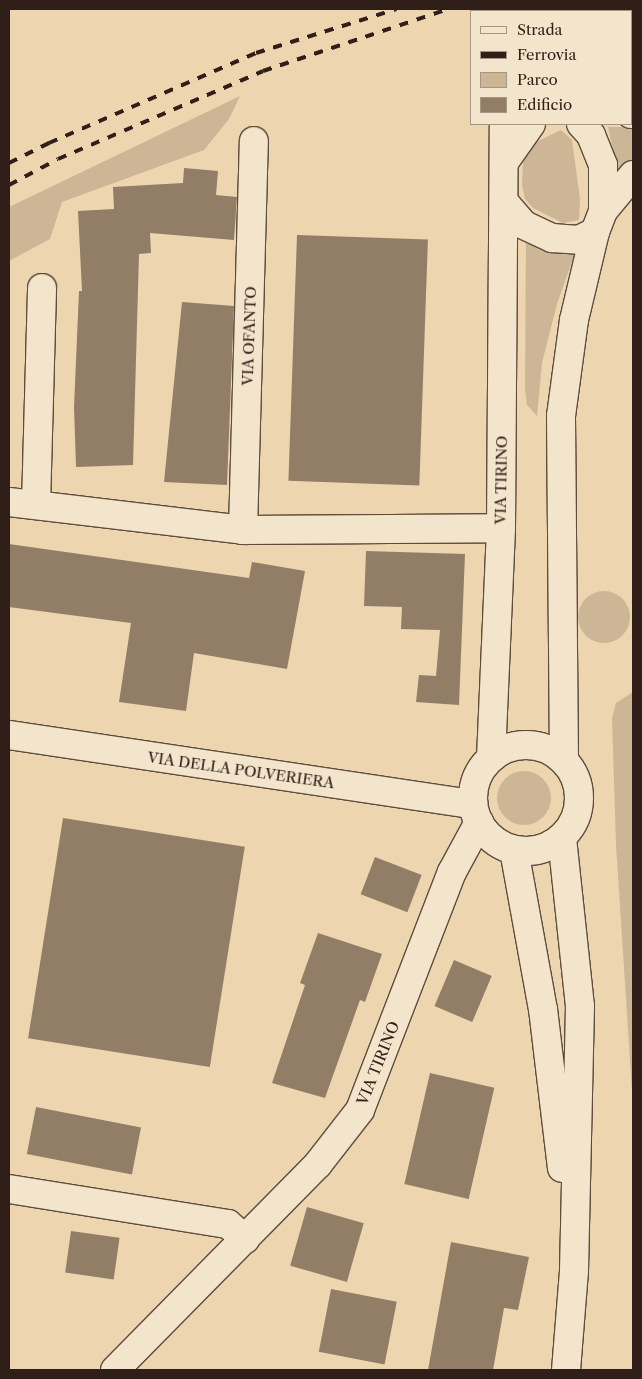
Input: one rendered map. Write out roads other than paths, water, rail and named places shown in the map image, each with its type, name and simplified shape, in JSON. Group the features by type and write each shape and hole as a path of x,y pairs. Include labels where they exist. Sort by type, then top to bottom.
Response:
{"street":[{"path":"504,125 506,160"},
{"path":"506,160 530,125"},
{"path":"564,761 561,416 574,320 599,221 603,165 591,135 581,125"},
{"name":"VIA OFANTO","path":"243,530 254,141"},
{"name":"VIA TIRINO","path":"491,758 501,528 506,160"},
{"path":"504,202 524,225 552,238 579,240 599,221 633,175"},
{"path":"36,505 42,288"},
{"path":"9,502 243,530 501,528"},
{"name":"VIA DELLA POLVERIERA","path":"9,735 425,797 476,813"},
{"path":"562,838 539,849 514,850 499,844 476,813 477,779 491,758 512,747 536,746 564,761 574,775 579,791 578,808 562,838 580,1006 574,1271 566,1370"},
{"path":"425,797 448,812 455,822 461,856"},
{"name":"VIA TIRINO","path":"115,1370 318,1164 360,1110 461,856 476,813"},
{"path":"514,850 543,1008 574,1271"},
{"path":"9,1189 228,1224 245,1239"}],"railway":[{"path":"9,163 49,143 256,53 396,9"},
{"path":"9,185 58,159 263,71 448,9"}]}
